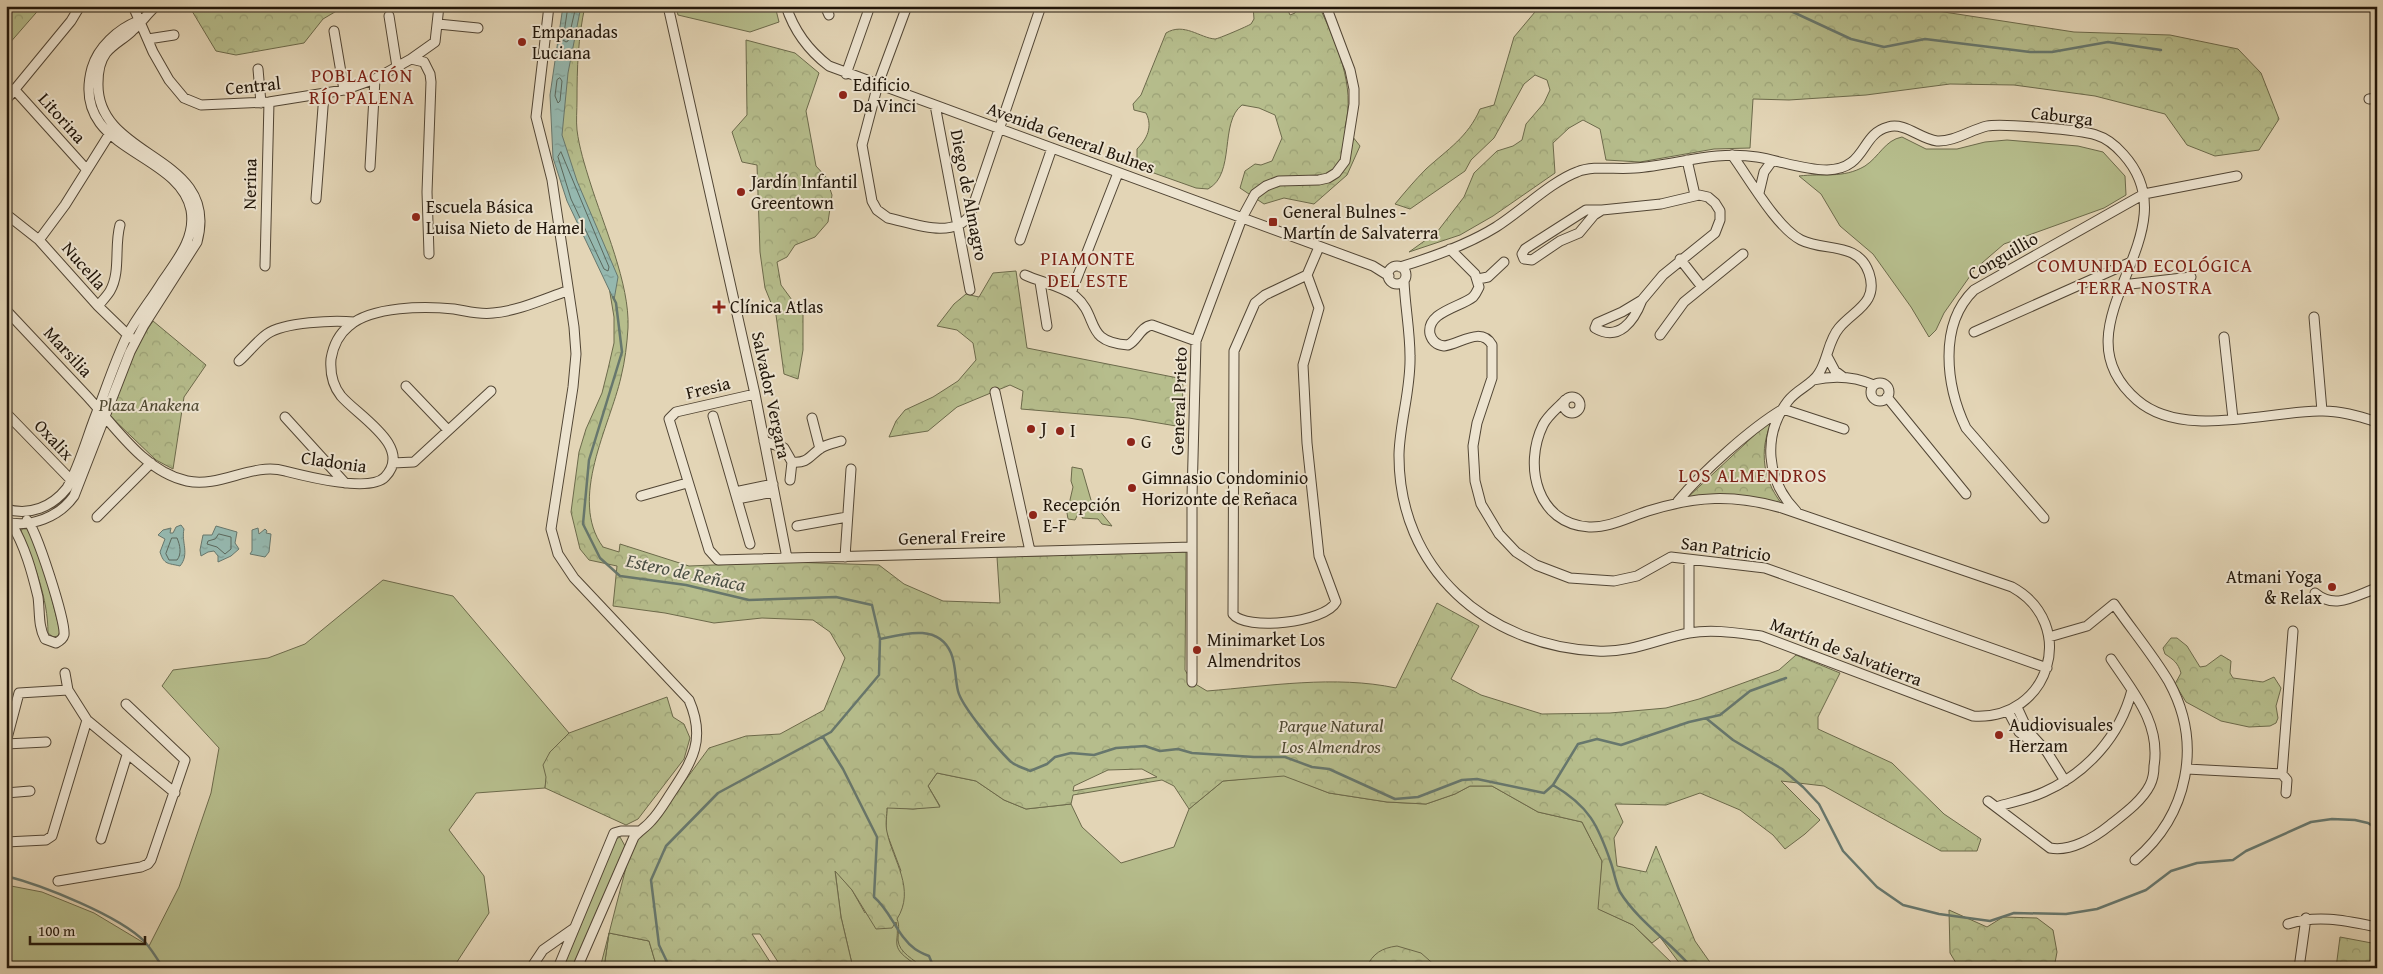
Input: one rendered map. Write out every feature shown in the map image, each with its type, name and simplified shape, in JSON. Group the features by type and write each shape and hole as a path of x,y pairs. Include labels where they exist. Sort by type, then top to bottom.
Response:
{"street":[{"name":"Litorina","path":"6,100 71,21 80,6"},
{"name":"Central","path":"133,6 141,20 158,62 169,80 180,94 189,101 206,106 265,103 324,94 344,90 375,79 411,59 436,42 438,6"},
{"path":"6,510 19,512 35,510 50,504 62,494 71,481 127,336 186,245 192,226 191,212 186,197 172,177 136,155 112,130 101,101 98,86 100,70 106,54 156,6"},
{"path":"549,6 536,117 552,180 567,291 574,327 576,354 573,387 554,499 552,537 558,554 574,578 689,700 693,709 698,737 696,750 689,766 651,822 640,831 630,847 577,968"},
{"name":"Salvador Vergara","path":"668,6 755,394 787,558"},
{"name":"Avenida General Bulnes","path":"786,6 798,32 811,51 828,66 846,74 878,84 1394,273 1450,249 1496,226 1578,171 1656,167 1704,156 1732,155 1758,157 1772,161"},
{"path":"846,74 870,6"},
{"path":"907,6 878,84 862,145 874,206 888,218 941,229 957,226 970,215 1041,6"},
{"name":"General Prieto","path":"1192,682 1192,548 1196,341 1242,218 1256,194 1266,186 1287,179 1319,180 1328,178 1340,170 1345,161 1354,104 1354,89 1350,70 1326,6"},
{"path":"389,16 397,66"},
{"path":"438,24 478,28"},
{"path":"334,31 344,90"},
{"path":"148,39 174,35"},
{"path":"411,59 424,62 430,74 431,82 426,192 429,254"},
{"name":"Nerina","path":"258,69 265,103 265,266"},
{"path":"370,167 375,79"},
{"name":"Litorina","path":"14,89 87,170"},
{"path":"316,199 324,94"},
{"name":"Diego de Almagro","path":"935,105 970,290"},
{"name":"Caburga","path":"1772,161 1810,170 1832,170 1856,160 1869,140 1880,130 1889,126 1902,127 1938,141 1998,125 2095,134 2124,154 2138,176 2144,194 2144,228 2108,324 2108,342 2115,371 2125,388 2147,408 2175,420 2204,421 2322,410 2349,414 2377,422"},
{"name":"Litorina","path":"40,240 65,205 112,130"},
{"path":"9,523 44,519 57,513 71,500 79,487 105,416 136,341 193,250 199,235 200,220 195,197 180,176 112,130"},
{"path":"1020,240 1052,148"},
{"path":"1732,155 1780,222 1795,236 1813,244 1842,248 1852,252 1861,260 1868,271 1871,283 1867,301 1861,310 1837,329 1827,356 1813,380 1789,400 1774,426 1772,465 1781,492 1798,513"},
{"path":"1687,160 1695,195"},
{"path":"1760,193 1764,172 1772,161"},
{"path":"1071,294 1118,173"},
{"name":"Conguillio","path":"2044,518 1966,428 1960,416 1950,373 1951,337 1954,321 1960,307 1974,290 2144,194 2237,176"},
{"path":"1602,210 1594,215 1584,228 1573,237 1560,241 1529,261 1523,257 1525,249 1586,210 1661,204 1695,195 1708,198 1715,203 1720,211 1720,225 1715,233 1680,259 1663,275 1642,300 1637,313 1624,329 1615,331 1595,328 1597,323 1622,312 1642,300"},
{"name":"Nucella","path":"6,214 40,240 98,306 127,336 136,341"},
{"path":"98,306 110,292 115,278 116,239 120,225"},
{"path":"1307,275 1319,308 1303,365 1307,443 1319,556 1336,602 1322,613 1302,621 1241,621 1233,614 1234,351 1255,303 1265,295 1307,275 1319,247"},
{"path":"1450,249 1478,279 1488,277 1504,262"},
{"path":"1660,335 1677,310 1702,286 1743,254"},
{"name":"Avenida General Bulnes","path":"1405,278 1431,257"},
{"path":"1680,259 1702,286"},
{"path":"1974,332 2131,262"},
{"path":"1405,270 1405,278 1399,284 1394,273 1405,270"},
{"name":"Martín de Salvatierra","path":"1394,273 1405,309"},
{"path":"1025,275 1071,294 1084,306 1097,334 1105,340 1128,345 1133,342 1144,328 1152,325 1196,341"},
{"path":"2122,285 2191,277"},
{"name":"Martín de Salvatierra","path":"1405,278 1405,309 1410,357 1409,384 1400,437 1399,456 1402,486 1416,536 1446,584 1466,604 1496,624 1528,639 1555,646 1598,652 1634,649 1688,633 1722,631 1761,636 1959,712 1982,716 2012,709"},
{"name":"San Patricio","path":"1478,279 1479,287 1473,297 1442,313 1432,323 1430,330 1434,341 1444,346 1476,337 1488,340 1493,348 1490,389 1474,434 1472,457 1474,481 1481,504 1492,524 1516,552 1536,565 1558,575 1594,580 1629,579 1671,557 1765,568 2047,668"},
{"path":"1040,282 1047,326"},
{"path":"239,361 267,334 277,330 336,321 354,322 376,314 407,308 439,308 484,314 498,313 567,291"},
{"name":"Marsilia","path":"6,310 105,416"},
{"path":"2314,317 2322,410"},
{"name":"Cladonia","path":"105,416 151,463 171,476 196,482 214,482 255,470 271,469 344,482 375,484 387,476 393,463 392,448 341,396 332,377 331,362 334,348 344,331 354,322"},
{"path":"2224,337 2233,418"},
{"path":"1827,356 1835,371 1843,377"},
{"path":"1813,380 1843,377 1860,379 1874,385 1871,391 1874,398 1882,400 1887,397 1966,494"},
{"path":"406,386 448,430"},
{"path":"393,463 414,462 490,391"},
{"path":"995,392 1030,551"},
{"name":"Fresia","path":"687,483 669,423 670,416 676,412 755,394"},
{"path":"1551,415 1578,411 1579,402 1571,397 1565,400 1551,415 1543,426 1536,446 1534,477 1542,499 1559,516 1582,526 1598,527 1678,501 1736,498 1767,503 1798,513 2012,586 2025,595 2036,607 2044,621 2049,636 2050,652 2047,668 2035,690 2012,709 2019,732 2033,744 2041,746 2064,779"},
{"path":"1565,400 1565,410 1572,413"},
{"path":"1678,501 1770,416 1784,408 1844,429"},
{"name":"Oxalix","path":"6,413 79,487"},
{"path":"713,416 750,544"},
{"path":"285,417 344,482"},
{"path":"812,418 820,449"},
{"path":"792,462 808,460 820,449 841,440"},
{"path":"764,441 784,448 792,462 790,480"},
{"path":"96,517 151,463"},
{"path":"845,557 851,469"},
{"path":"641,496 687,483"},
{"name":"General Freire","path":"687,483 709,550 714,559 721,561 1192,548"},
{"path":"736,496 773,488"},
{"path":"9,523 21,539 38,598 40,628 45,639 50,643 56,643 63,636 63,628 40,548 30,522 19,512"},
{"path":"797,526 847,517"},
{"path":"24,550 32,546 40,548"},
{"path":"1688,633 1689,560"},
{"path":"2314,593 2329,603 2338,602 2377,588"},
{"path":"2049,636 2087,626 2114,604 2168,681 2176,698 2188,738 2188,770 2182,792 2173,813 2152,845 2135,860"},
{"path":"2286,793 2287,780 2282,774 2293,631"},
{"path":"1988,801 2050,848 2065,848 2087,840 2105,829 2144,794 2150,785 2154,772 2156,753 2154,733 2143,706 2112,659"},
{"path":"64,673 68,690 87,720 175,793"},
{"path":"46,742 6,743 19,693 68,690"},
{"path":"1996,807 2004,799 2039,789 2064,779 2106,737 2124,700 2132,690"},
{"path":"58,881 148,864 185,762 184,757 126,704"},
{"path":"6,842 46,840 52,836 87,720"},
{"path":"101,839 127,755"},
{"path":"2188,770 2282,774"},
{"path":"6,793 30,791"},
{"path":"558,968 614,834 621,830 640,831"},
{"path":"621,830 630,847"},
{"path":"2298,968 2306,918"},
{"path":"2288,924 2306,918 2342,920 2377,927"},
{"path":"534,965 543,950 573,929"},
{"path":"553,942 558,947 562,957"}],"green space":[{"path":"6,6 42,6 8,45 6,45"},
{"path":"189,6 345,6 323,19 304,43 236,55 216,51"},
{"name":"Parque Natural Los Almendros","path":"565,6 585,6 578,53 577,130 586,170 615,254 625,293 628,328 626,352 616,396 601,440 590,485 590,507 593,528 603,547 619,552 620,544 689,566 788,562 879,565 904,584 943,601 1000,603 997,557 1186,552 1185,670 1192,682 1207,691 1278,684 1326,682 1373,684 1396,688 1437,603 1479,626 1451,679 1481,695 1542,714 1610,713 1666,708 1699,699 1779,670 1796,655 1840,673 1818,717 1818,729 1892,763 1944,814 1981,839 1977,851 1941,851 1824,786 1781,781 1820,820 1785,849 1773,835 1740,810 1700,793 1666,805 1615,804 1623,822 1614,838 1617,866 1646,872 1656,846 1695,941 1714,968 1683,968 1660,937 1652,943 1633,925 1598,909 1602,861 1582,822 1538,812 1492,786 1470,786 1455,794 1426,804 1387,802 1329,793 1284,776 1223,781 1189,809 1174,786 1162,780 1073,795 1071,804 1026,809 1004,800 976,781 937,773 928,786 940,807 887,808 887,832 904,886 902,908 897,919 899,945 904,952 923,968 913,963 899,950 897,946 896,922 892,928 876,929 852,890 835,871 841,917 853,968 779,968 778,962 760,934 752,934 774,968 657,968 649,941 609,933 630,852 645,825 679,789 709,748 746,736 780,734 824,710 845,658 830,632 813,620 762,618 714,623 665,613 613,606 617,566 589,560 580,549 571,512 579,452 586,429 602,393 614,343 614,317 607,275 555,137","holes":["1142,769 1157,777 1073,791 1074,786 1108,770"]},
{"path":"676,6 775,6 779,22 750,32 678,15"},
{"path":"1253,6 1286,6 1290,15 1295,13 1298,6 1319,6 1338,49 1348,96 1345,127 1360,146 1347,175 1314,204 1284,198 1264,204 1240,188 1245,171 1255,164 1261,165 1272,161 1282,138 1275,115 1259,108 1242,105 1235,113 1231,123 1222,172 1217,182 1208,189 1196,188 1151,172 1137,161 1137,149 1146,137 1149,123 1146,113 1134,110 1133,104 1141,95 1166,33 1179,29 1192,31 1215,39 1251,24 1254,19"},
{"path":"1540,6 1905,6 2074,32 2170,35 2238,49 2261,73 2279,119 2259,150 2215,156 2187,145 2165,114 2095,96 2014,85 1950,84 1866,95 1789,100 1753,99 1750,148 1714,149 1640,162 1606,160 1600,129 1583,120 1569,128 1553,143 1555,173 1493,216 1460,235 1409,252 1437,232 1464,197 1474,173 1497,151 1513,146 1522,140 1526,124 1544,103 1550,90 1547,80 1535,75 1524,84 1494,138 1471,160 1465,171 1410,209 1395,204 1426,169 1450,149 1463,135 1480,109 1494,105 1514,37"},
{"path":"746,40 795,53 819,73 806,111 816,166 826,177 832,195 828,222 815,237 795,245 787,257 777,262 781,285 803,315 803,350 798,379 784,374 776,315 765,288 760,252 757,165 742,162 732,132 747,115"},
{"path":"1902,137 1926,149 1957,149 1985,142 2007,140 2078,146 2103,152 2125,176 2126,195 2104,208 2004,244 1975,269 1944,313 1936,330 1929,337 1911,307 1873,254 1840,226 1821,194 1799,176 1841,174 1857,170 1870,162 1891,142"},
{"path":"1016,271 1027,348 1183,379 1182,427 1129,418 1021,409 1023,391 1010,385 957,407 928,431 889,437 896,421 905,410 933,397 958,381 976,360 973,343 957,330 937,326 954,304 966,294 979,297 993,273"},
{"name":"Plaza Anakena","path":"153,321 206,365 184,397 173,469 156,460 109,415 137,345"},
{"path":"1776,415 1766,437 1764,460 1770,483 1782,504 1686,499"},
{"path":"1072,467 1082,469 1091,500 1112,526 1102,524 1098,519 1082,518 1083,515 1078,514 1075,520 1068,519 1067,513 1073,487 1071,481"},
{"path":"28,527 47,580 60,631 58,636 53,637 48,633 43,594 21,531"},
{"path":"383,580 453,596 569,733 550,752 545,788 476,793 449,830 484,876 489,913 453,968 6,968 6,885 42,892 94,913 149,946 179,887 211,793 219,748 162,686 173,670 268,658 305,644"},
{"path":"2171,638 2177,638 2187,646 2200,667 2206,666 2221,655 2231,661 2230,673 2233,678 2263,682 2274,677 2281,688 2276,706 2278,718 2276,723 2270,726 2249,727 2221,721 2186,702 2175,684 2181,673 2180,670 2175,662 2165,654 2163,648"},
{"path":"667,697 673,717 684,724 690,738 684,759 638,819 626,825 545,788 546,777 543,765 550,752 569,733"},
{"path":"937,773 976,781 1004,800 1026,809 1071,804 1082,827 1121,863 1174,847 1189,809 1223,781 1284,775 1329,793 1387,802 1426,804 1455,794 1470,786 1492,786 1538,812 1582,822 1602,861 1599,909 1633,925 1677,968 853,968 841,917 835,870 852,890 865,913 901,871 886,831 887,807 913,809 940,806 928,786"},
{"path":"620,837 625,846 573,968 562,968 616,839"},
{"path":"1949,910 1987,927 2003,917 2037,918 2053,930 2057,952 2054,968 1959,968 1950,953"},
{"path":"609,933 649,941 657,968 604,968"},
{"path":"609,933 604,968 600,968"},
{"path":"2340,937 2377,944 2377,968 2336,968"},
{"path":"1397,946 1421,953 1438,968 1366,968 1378,952"}],"water":[{"path":"563,6 581,6 568,73 562,135 577,181 618,277 614,300 567,201 553,158 550,95"},
{"path":"181,525 184,529 185,552 180,566 167,563 163,559 160,552 165,539 158,535 163,530 171,528 170,533 173,533 176,527"},
{"path":"216,526 237,532 235,543 239,549 231,556 218,562 218,556 214,551 201,556 200,550 203,535 212,535"},
{"path":"258,528 259,534 265,529 266,533 271,534 269,552 265,557 250,554 252,551 252,530"}],"waterway":[{"path":"1780,6 1851,39 1884,47 1925,39 2030,52 2052,52 2108,42 2161,50"},
{"name":"Estero de Reñaca","path":"613,297 616,303 622,352 589,460 583,524 600,558 620,576 686,585 749,600 836,597 872,605 880,639 879,675 831,732 718,793 666,846 651,880 659,945 670,968"},
{"path":"880,639 909,633 929,634 938,637 951,653 958,691 966,707 1010,761 1030,771 1047,764 1055,757 1071,753 1094,755 1116,748 1145,746 1160,751 1178,749 1192,753 1285,757 1312,767 1329,769 1395,799 1418,797 1462,780 1477,779 1544,793 1553,785 1578,744 1597,739 1621,745 1689,722 1720,715 1750,691 1786,678"},
{"path":"1707,719 1733,740 1782,769 1803,787 1819,804 1843,851 1877,887 1903,905 1939,914 1990,921 2014,913 2066,914 2097,909 2146,890 2171,871 2197,863 2233,860 2246,851 2311,822 2332,819 2355,820 2368,823 2377,829"},
{"path":"823,737 843,769 877,837 874,897 885,909 909,944 929,956 934,968"},
{"path":"1553,785 1575,801 1591,818 1602,838 1620,892 1627,903 1692,968"},
{"path":"6,876 59,894 118,922 145,942 163,968"}],"place":[{"name":"Empanadas Luciana","path":"522,42"},
{"name":"Edificio Da Vinci","path":"843,95"},
{"name":"Jardín Infantil Greentown","path":"741,192"},
{"name":"Escuela Básica Luisa Nieto de Hamel","path":"416,217"},
{"name":"General Bulnes - Martín de Salvaterra","path":"1273,222"},
{"name":"Clínica Atlas","path":"719,307"},
{"name":"J","path":"1031,429"},
{"name":"I","path":"1060,431"},
{"name":"G","path":"1131,442"},
{"name":"Gimnasio Condominio Horizonte de Reñaca","path":"1132,488"},
{"name":"Recepción E-F","path":"1033,515"},
{"name":"Atmani Yoga & Relax","path":"2332,587"},
{"name":"Minimarket Los Almendritos","path":"1197,650"},
{"name":"Audiovisuales Herzam","path":"1999,735"}],"district":[{"name":"POBLACIÓN RÍO PALENA","path":"362,86"},
{"name":"PIAMONTE DEL ESTE","path":"1088,269"},
{"name":"COMUNIDAD ECOLÓGICA TERRA NOSTRA","path":"2145,276"},
{"name":"LOS ALMENDROS","path":"1753,475"}]}
